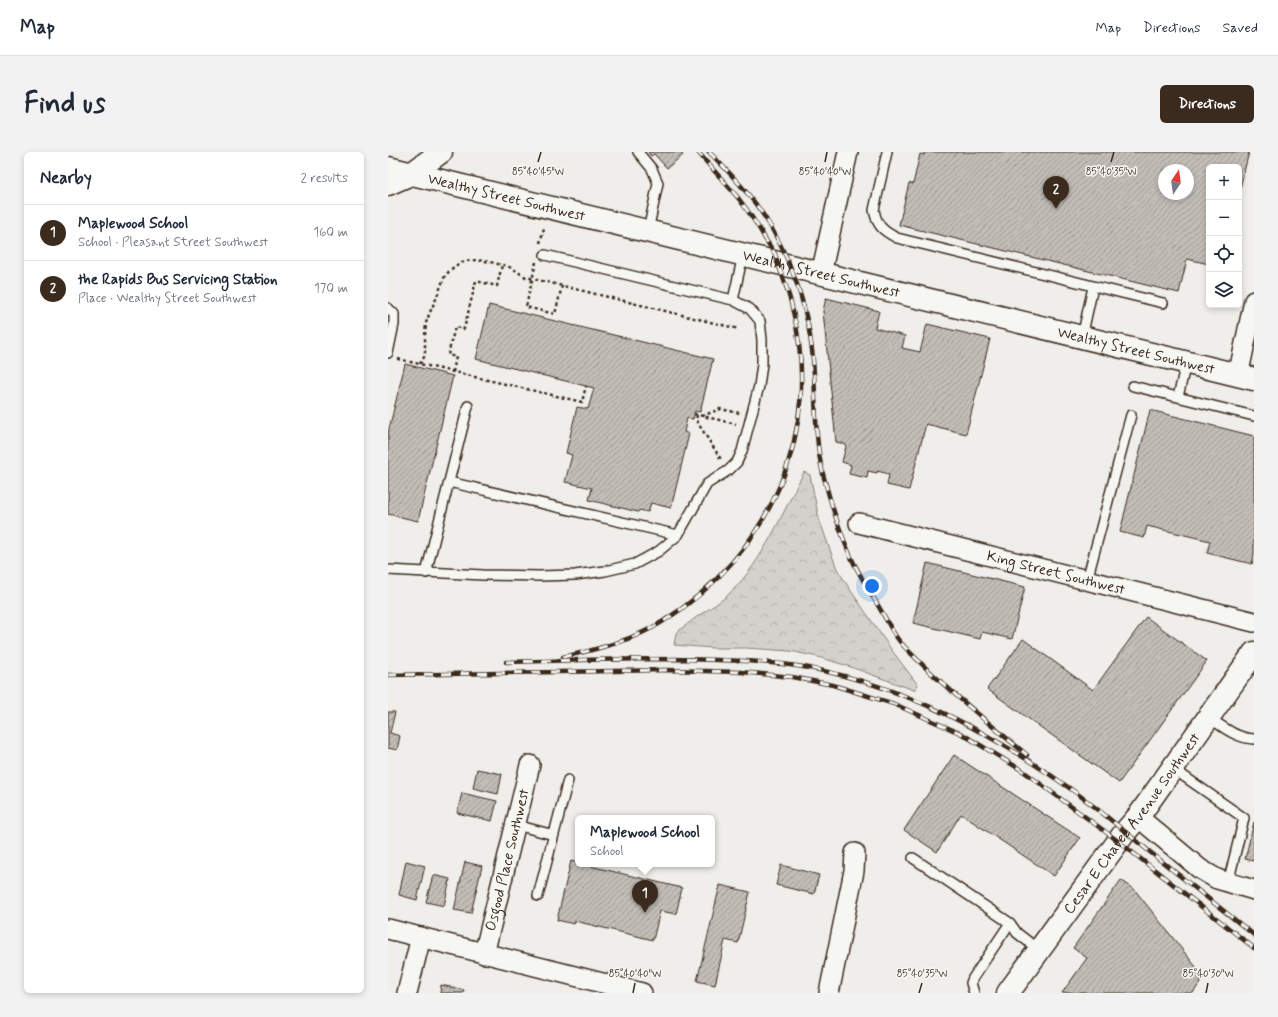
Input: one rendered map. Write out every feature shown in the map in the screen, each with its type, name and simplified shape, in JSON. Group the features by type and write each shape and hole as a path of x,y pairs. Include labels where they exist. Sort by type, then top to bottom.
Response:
{"main road":[{"path":"388,184 411,174 441,152"},
{"name":"Wealthy Street Southwest","path":"388,168 1246,377"},
{"name":"Cesar E Chavez Avenue Southwest","path":"1008,993 1125,832 1138,817 1254,653"}],"street":[{"path":"821,274 848,152"},
{"path":"1246,377 1254,301"},
{"name":"King Street Southwest","path":"858,523 1254,622"},
{"name":"Osgood Place Southwest","path":"484,954 530,765"},
{"path":"1138,817 1200,869 1217,879 1254,890"},
{"path":"829,993 854,871 855,853"},
{"path":"388,929 642,993"},
{"path":"408,993 421,937"}],"lane":[{"path":"638,152 652,168 658,184 648,231"},
{"path":"887,152 874,210 880,228 887,234 897,238 1163,303"},
{"path":"388,570 426,573 539,576 575,575 605,571 635,564 659,551 678,535 707,484 729,470 737,462 749,427 759,386 762,364 760,321 750,309 733,300 540,254"},
{"path":"733,300 744,254"},
{"path":"1082,337 1093,287"},
{"path":"388,308 394,314 394,324 388,353"},
{"path":"1178,397 1186,362"},
{"path":"1133,386 1254,416"},
{"path":"426,573 468,406"},
{"path":"1087,580 1131,415"},
{"path":"449,482 678,535"},
{"path":"1208,717 1236,735 1254,740"},
{"path":"1172,768 1244,818 1228,883"},
{"path":"538,896 568,780"},
{"path":"516,825 554,835"},
{"path":"913,858 1010,923 1017,933 1040,950"},
{"path":"974,993 971,983 973,978 1010,923"}],"path":[{"path":"544,228 540,254 532,278 526,307 555,314 562,286"},
{"path":"420,364 425,353 425,330 428,317 447,274 456,266 468,260 480,260 502,265 514,269 521,275 532,278 739,329"},
{"path":"453,372 456,357 448,355 455,327 464,329 476,281 496,286 502,265"},
{"path":"397,358 582,402 586,386"},
{"path":"702,416 720,409 752,415"},
{"path":"729,470 696,420 695,415 749,427"}],"green space":[{"path":"804,472 810,475 819,519 837,569 893,652 918,685 914,690 848,666 818,657 790,651 674,645 676,633 727,596 753,566 772,535"}],"building":[{"path":"648,152 680,152 683,155 667,168 654,154 651,156"},
{"path":"924,152 1249,152 1242,180 1242,164 1206,164 1206,263 1187,259 1179,293 899,225 909,183 913,184 920,154 924,155"},
{"path":"826,298 879,311 875,328 905,336 902,348 920,352 927,324 990,339 966,434 926,424 909,490 887,485 889,474 877,471 877,473 868,471 867,478 849,474 851,465 842,462 846,446 845,444 836,442 823,311"},
{"path":"489,305 713,359 700,412 695,411 693,419 687,418 684,432 689,434 671,508 651,503 648,512 639,510 638,512 589,500 592,488 565,482 572,455 566,453 577,407 588,409 594,388 476,359"},
{"path":"405,364 453,376 418,521 388,514 388,433"},
{"path":"1150,410 1254,436 1254,554 1252,564 1207,553 1210,541 1147,526 1144,538 1120,532"},
{"path":"927,563 1025,587 1012,639 982,632 980,639 913,623"},
{"path":"1146,617 1207,661 1119,783 987,689 1023,639 1093,690"},
{"path":"388,712 395,712 390,733 400,736 397,750 388,748"},
{"path":"954,755 1080,838 1054,876 961,814 937,852 904,830"},
{"path":"477,769 502,774 498,794 473,788"},
{"path":"462,793 497,801 492,821 457,813"},
{"path":"1254,822 1254,861 1245,859"},
{"path":"406,861 425,866 417,900 399,895"},
{"path":"571,861 575,862 575,867 594,867 682,888 676,914 660,911 653,940 575,921 574,924 557,920"},
{"path":"465,862 482,866 471,913 454,910"},
{"path":"781,865 819,875 814,894 776,885"},
{"path":"433,875 450,879 444,906 426,902"},
{"path":"1121,880 1134,889 1204,977 1193,993 1062,993 1087,958 1073,948"},
{"path":"720,885 750,892 738,943 725,940 715,985 697,981"},
{"path":"441,985 464,990 463,993 440,993"}],"railway":[{"path":"563,657 601,647 651,629 700,594 732,562 759,526 780,486 793,444 800,400 800,354 788,292 775,254 753,219 739,199 698,152"},
{"path":"709,152 743,188 759,208 780,243 793,272 803,303 810,334 816,428 823,474 838,525 857,570 899,641 951,691 1027,755"},
{"path":"506,662 676,659 759,662 809,668 845,676 880,687 915,700 948,715 981,732 1045,771 1075,792 1254,935"},
{"path":"388,675 667,670 741,672 792,677 833,685 894,704 962,734 1023,771 1118,841 1254,948"}],"place":[{"name":"the Rapids Bus Servicing Station","path":"1056,209"},
{"name":"Maplewood School","path":"645,913"}]}
